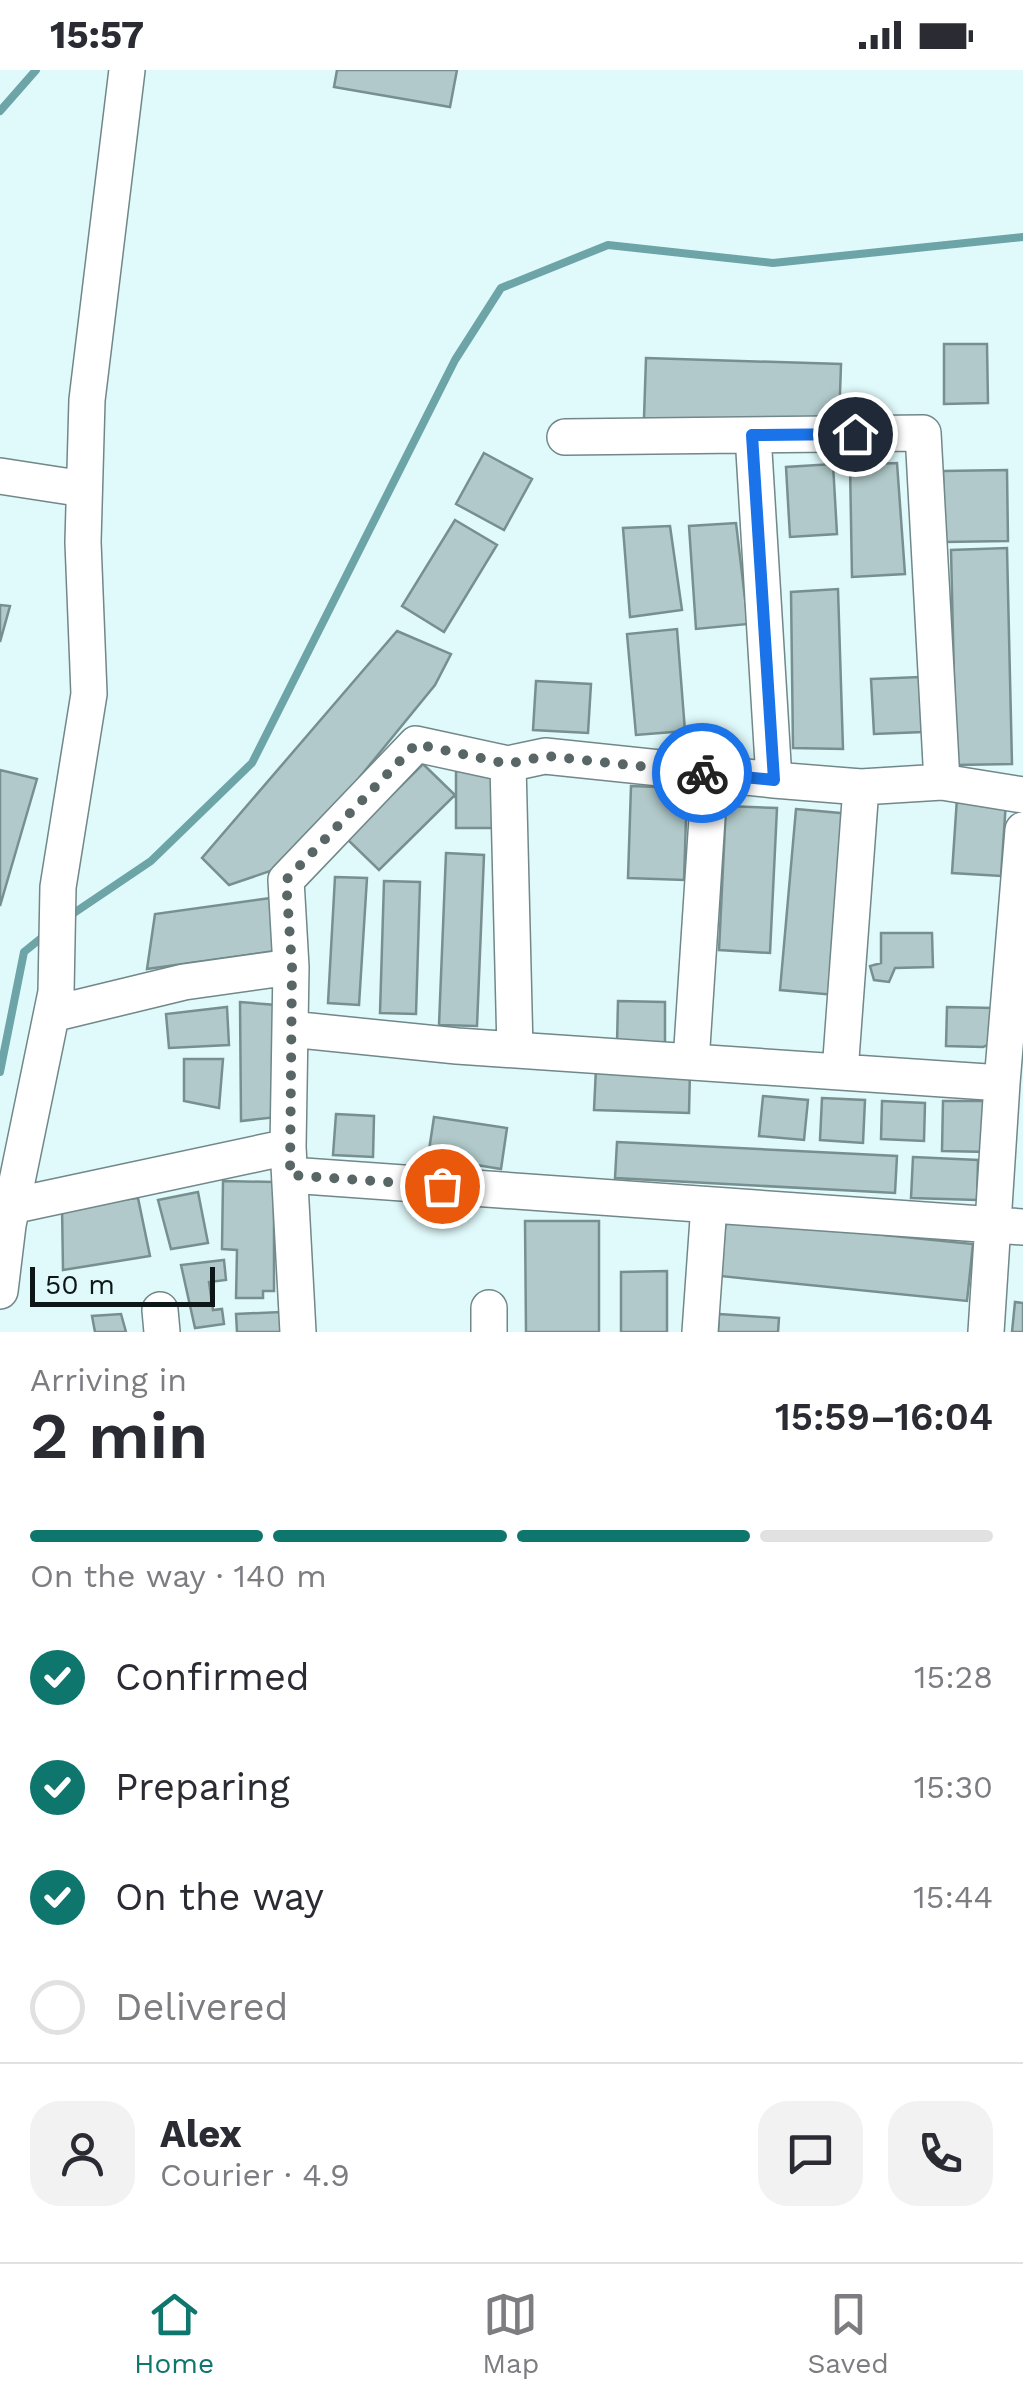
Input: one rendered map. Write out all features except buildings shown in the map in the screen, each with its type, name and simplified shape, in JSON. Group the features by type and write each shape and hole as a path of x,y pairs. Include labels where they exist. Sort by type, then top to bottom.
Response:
{"street":[{"path":"0,1291 12,1206 8,1150 54,1003 58,888 89,694 84,490 87,400 127,70"},
{"path":"565,438 923,433 942,782"},
{"path":"752,435 774,780"},
{"path":"0,476 84,490"},
{"path":"298,1332 289,1161 292,967 286,880 416,744 508,764 546,756 861,788 942,782 1023,795"},
{"path":"508,764 515,1050"},
{"path":"691,1062 710,774"},
{"path":"840,1072 861,788"},
{"path":"986,1332 1009,1226 1002,1083 1023,830"},
{"path":"54,1003 292,967"},
{"path":"290,1029 515,1050 1002,1083"},
{"path":"12,1206 289,1161 709,1205 1009,1226"},
{"path":"700,1332 709,1205"}],"waterway":[{"path":"0,111 36,70"},
{"path":"68,917 151,861 252,763 455,360 501,288 608,245 773,263 1023,237"},
{"path":"0,1072 24,952 45,935"}],"way so far":[{"path":"442,1186 290,1175 292,967 286,880 416,744 508,764 546,756 702,773"}],"route":[{"path":"702,773 774,780 752,435 855,434"}]}
